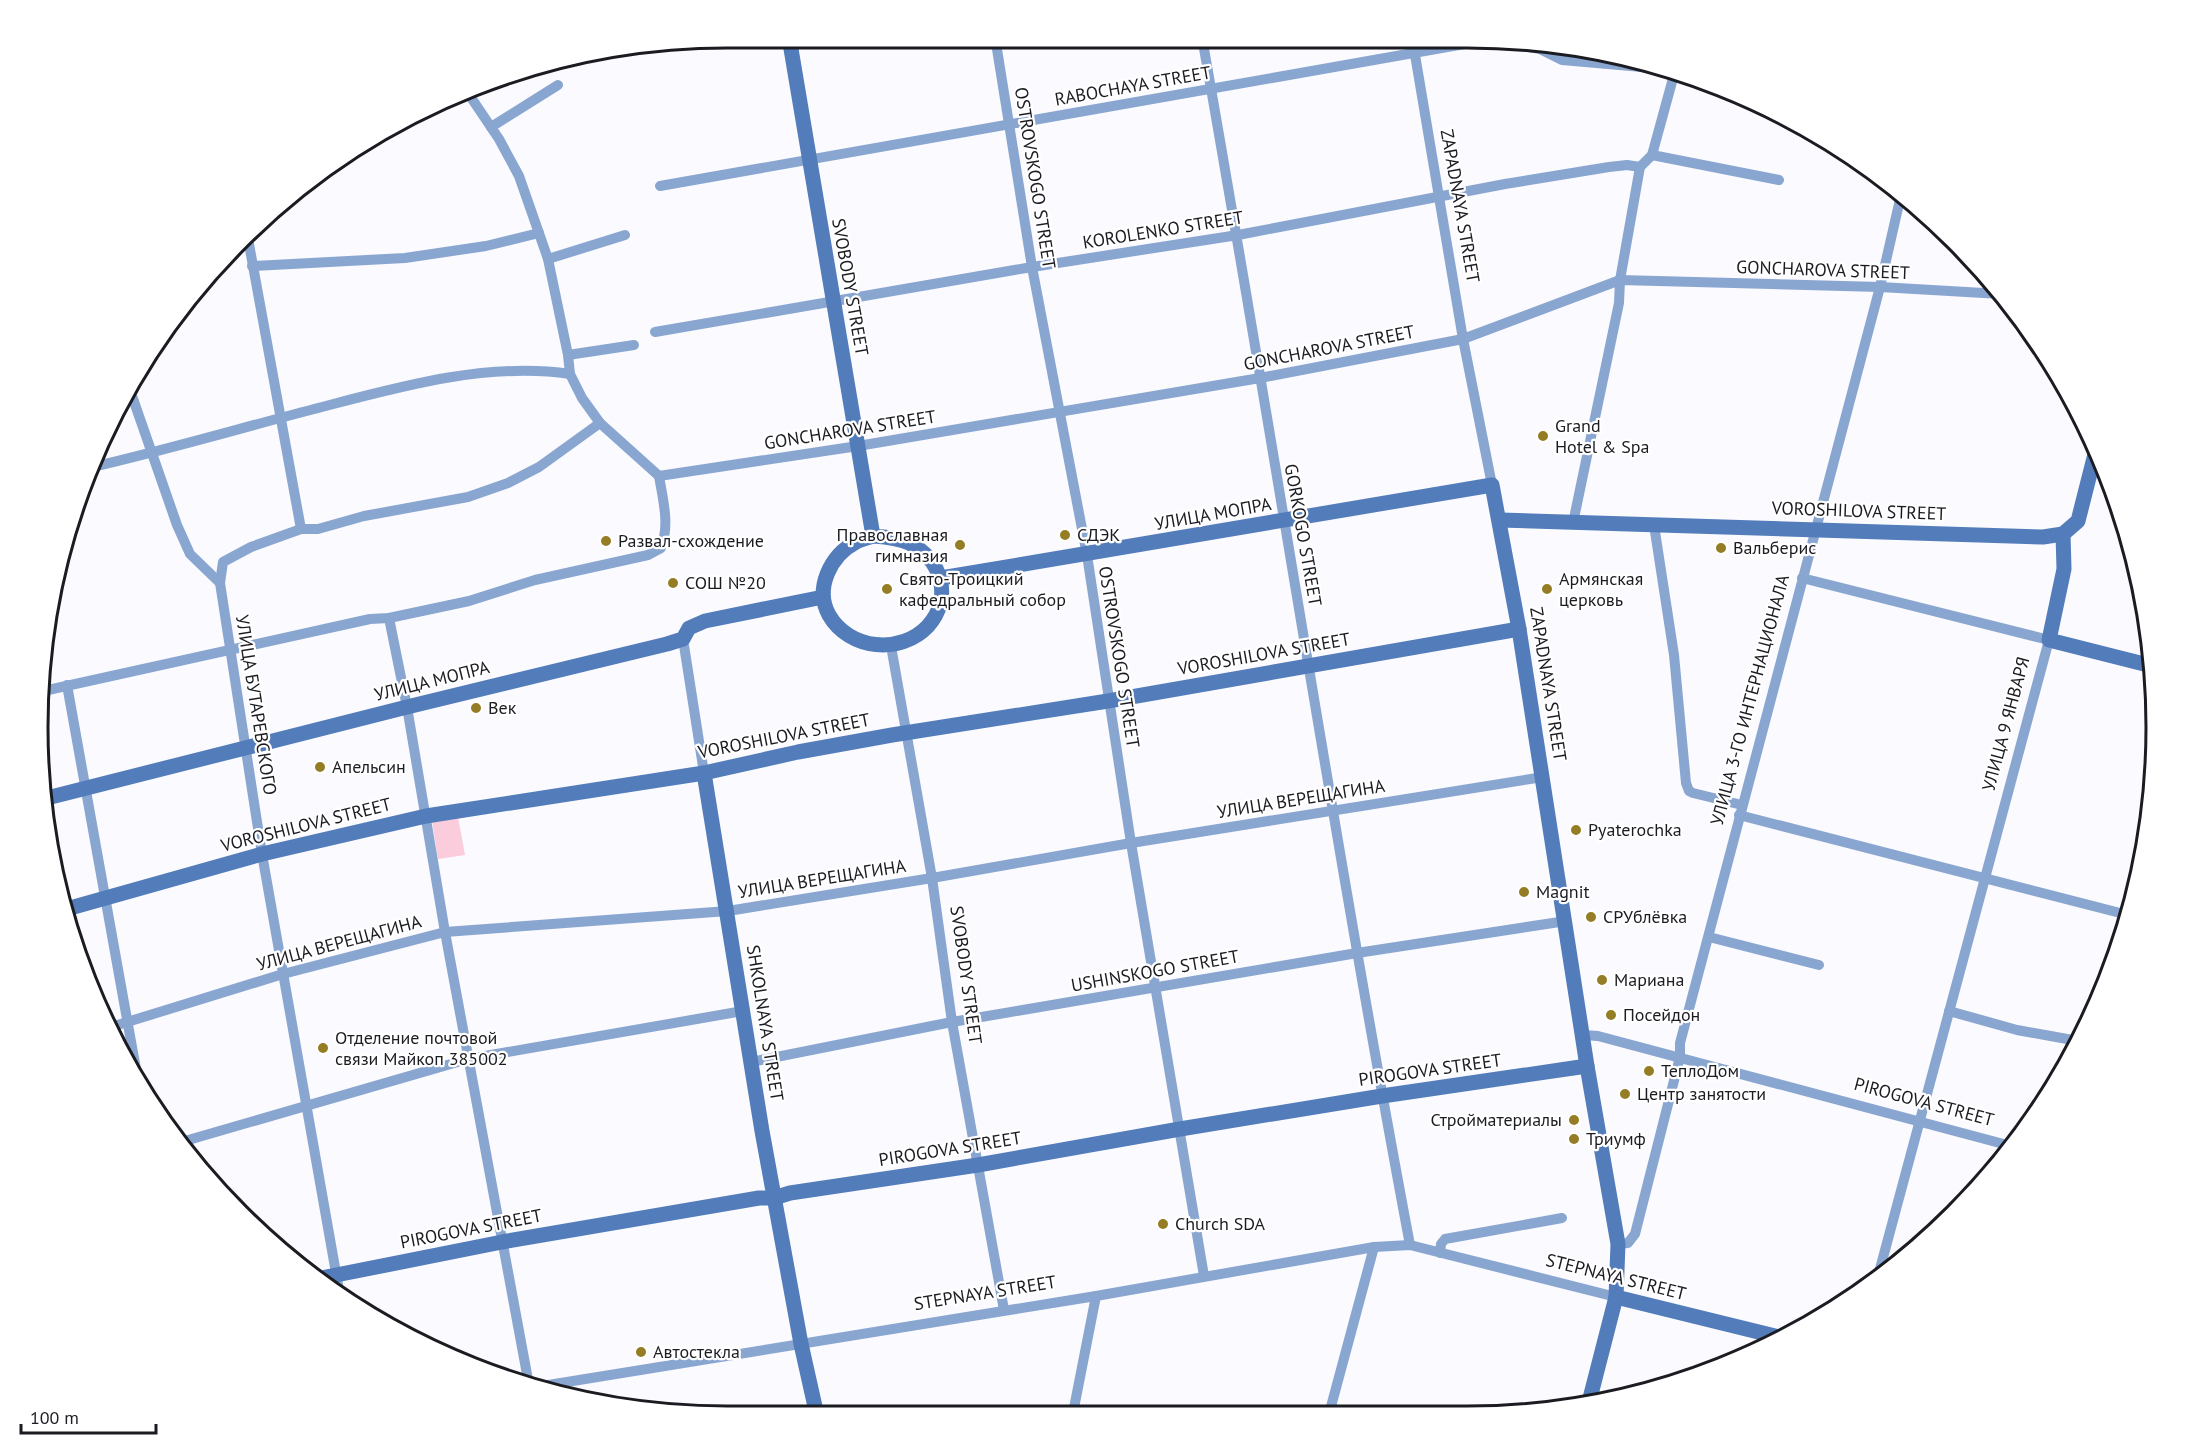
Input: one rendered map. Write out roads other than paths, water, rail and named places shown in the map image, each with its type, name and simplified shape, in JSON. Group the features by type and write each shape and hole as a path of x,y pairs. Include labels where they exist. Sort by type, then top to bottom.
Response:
{"main road":[{"name":"SVOBODY STREET","path":"791,48 873,536"},
{"path":"2063,534 2078,521 2093,464"},
{"name":"ZAPADNAYA STREET","path":"1492,485 1520,629 1587,1066 1618,1244 1616,1297"},
{"name":"УЛИЦА МОПРА","path":"941,578 1284,522 1492,485"},
{"name":"VOROSHILOVA STREET","path":"1500,520 2043,537 2063,534"},
{"name":"УЛИЦА 9 ЯНВАРЯ","path":"2049,640 2064,569 2063,534"},
{"path":"873,536 893,538 908,543 923,552 935,564 941,578 940,606 933,619 918,634 891,646 867,643 851,636 838,626 829,614 823,597 824,582 830,566 842,552 857,541 873,536"},
{"name":"УЛИЦА МОПРА","path":"52,797 683,639 689,628 705,621 823,597"},
{"name":"VOROSHILOVA STREET","path":"72,907 262,854 426,816 704,773 798,752 905,733 1108,701 1520,629"},
{"path":"2049,640 2143,664"},
{"name":"SHKOLNAYA STREET","path":"704,773 774,1198 815,1406"},
{"name":"PIROGOVA STREET","path":"338,1282 502,1242 759,1198 774,1198 790,1193 978,1165 1382,1096 1587,1066"},
{"path":"1591,1394 1616,1297"},
{"name":"STEPNAYA STREET","path":"1616,1297 1769,1335"}],"street":[{"name":"OSTROVSKOGO STREET","path":"997,48 1032,267 1087,555 1131,843 1204,1276"},
{"name":"GORKOGO STREET","path":"1204,48 1238,235 1332,811 1410,1245"},
{"name":"RABOCHAYA STREET","path":"660,186 1212,89 1414,48"},
{"name":"ZAPADNAYA STREET","path":"1414,48 1463,339 1492,485"},
{"path":"1546,53 1562,60 1615,65"},
{"path":"1573,523 1619,303 1620,280 1640,167 1652,155 1672,80"},
{"path":"491,127 558,85"},
{"path":"49,690 370,618 389,618 469,601 535,579 648,555 661,548 666,536 666,522 659,476 600,423 582,398 570,374 548,258 519,176 472,98"},
{"path":"1652,155 1779,180"},
{"name":"KOROLENKO STREET","path":"655,332 1032,267 1238,235 1438,196 1610,167 1627,165 1640,167"},
{"name":"УЛИЦА 3-ГО ИНТЕРНАЦИОНАЛА","path":"1618,1244 1628,1243 1635,1234 1680,1057 1680,1043 1880,287 1899,204"},
{"path":"252,266 415,257 486,246 539,233"},
{"path":"548,258 626,235"},
{"path":"249,245 301,529"},
{"name":"GONCHAROVA STREET","path":"659,476 858,446 1260,378 1463,339 1620,280 1880,287 1989,293"},
{"path":"568,355 634,345"},
{"path":"101,465 374,393 480,373 542,370 570,374"},
{"path":"133,399 177,525 190,554 220,583"},
{"path":"220,583 223,562 251,547 301,529 318,529 364,516 468,496 508,483 539,467 600,423"},
{"path":"1654,525 1674,655 1689,791 1741,810 1984,878 2120,913"},
{"path":"1802,578 2049,640"},
{"name":"УЛИЦА БУТАРЕВСКОГО","path":"220,583 262,854 338,1282"},
{"path":"389,618 527,1376"},
{"name":"SHKOLNAYA STREET","path":"683,639 704,773"},
{"name":"УЛИЦА 9 ЯНВАРЯ","path":"1881,1265 2049,640"},
{"name":"SVOBODY STREET","path":"891,646 932,878 952,1022 1004,1310"},
{"path":"67,685 134,1057"},
{"name":"УЛИЦА ВЕРЕЩАГИНА","path":"117,1025 283,975 445,932 728,911 1543,777"},
{"name":"USHINSKOGO STREET","path":"752,1062 952,1022 1358,953 1566,921"},
{"path":"1709,938 1819,965"},
{"path":"188,1140 468,1059 743,1011"},
{"path":"1949,1011 2017,1030 2069,1039"},
{"name":"PIROGOVA STREET","path":"1583,1035 1598,1036 1680,1057 2003,1144"},
{"path":"1440,1253 1441,1244 1445,1239 1563,1218"},
{"name":"STEPNAYA STREET","path":"555,1384 1096,1296 1374,1247 1410,1245 1616,1297"},
{"path":"1331,1406 1374,1247"},
{"path":"1077,1406 1096,1296"}],"place":[{"name":"Grand Hotel & Spa","path":"1543,436"},
{"name":"СДЭК","path":"1065,535"},
{"name":"Развал-схождение","path":"606,541"},
{"name":"Православная гимназия","path":"960,545"},
{"name":"Вальберис","path":"1721,548"},
{"name":"СОШ №20","path":"673,583"},
{"name":"Свято-Троицкий кафедральный собор","path":"887,589"},
{"name":"Армянская церковь","path":"1547,589"},
{"name":"Век","path":"476,708"},
{"name":"Апельсин","path":"320,767"},
{"name":"Pyaterochka","path":"1576,830"},
{"name":"Magnit","path":"1524,892"},
{"name":"СРУблёвка","path":"1591,917"},
{"name":"Мариана","path":"1602,980"},
{"name":"Посейдон","path":"1611,1015"},
{"name":"Отделение почтовой связи Майкоп 385002","path":"323,1048"},
{"name":"ТеплоДом","path":"1649,1071"},
{"name":"Центр занятости","path":"1625,1094"},
{"name":"Стройматериалы","path":"1574,1120"},
{"name":"Триумф","path":"1574,1139"},
{"name":"Church SDA","path":"1163,1224"},
{"name":"Автостекла","path":"641,1352"}]}
